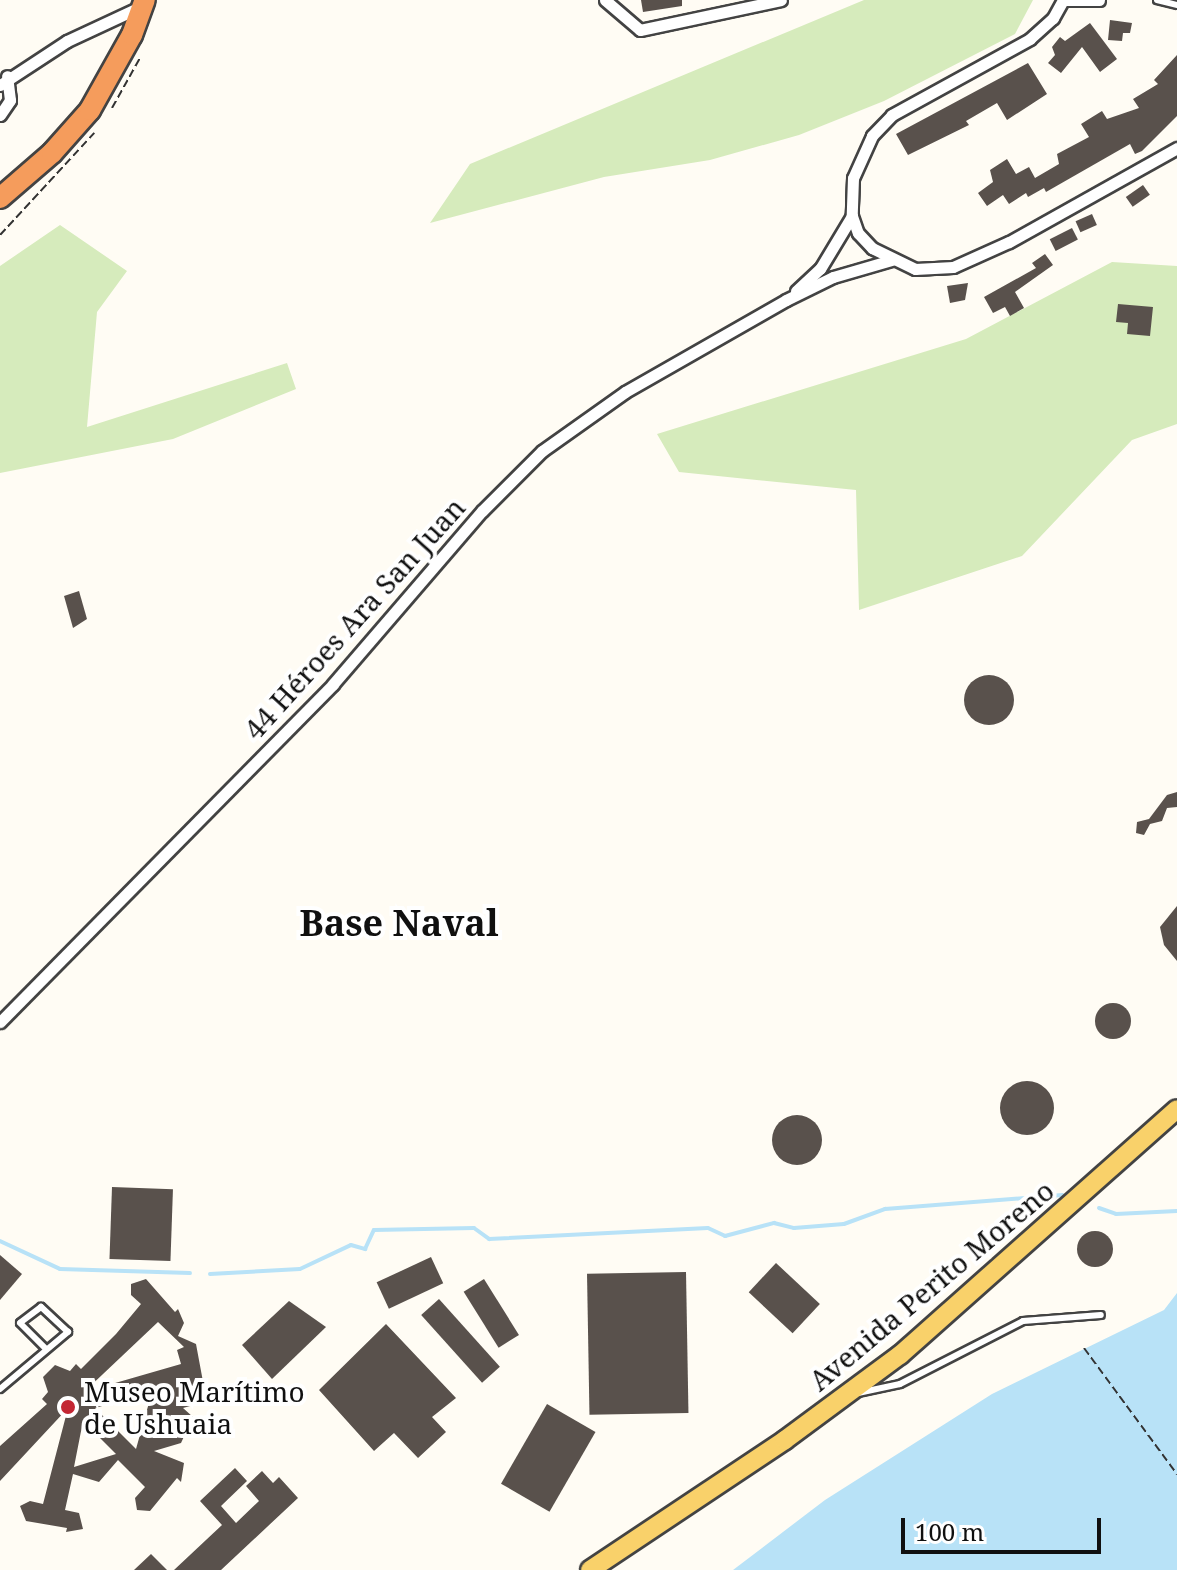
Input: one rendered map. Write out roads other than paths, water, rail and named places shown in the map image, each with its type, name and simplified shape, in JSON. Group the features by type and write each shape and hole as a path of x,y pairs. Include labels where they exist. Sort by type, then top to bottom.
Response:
{"highway":[{"path":"0,198 52,153 90,110 144,3"}],"main road":[{"name":"Avenida Perito Moreno","path":"590,1570 848,1395 933,1327 1177,1109"}],"street":[{"path":"605,0 629,26 654,29 781,0"},
{"path":"1099,0 1063,0 1036,34 892,115 872,136 853,178 852,216 858,233 892,260 937,270 969,262 1177,148"},
{"path":"0,115 10,100 4,80 78,35 144,3"},
{"name":"44 Héroes Ara San Juan","path":"786,300 820,269 852,216"},
{"name":"44 Héroes Ara San Juan","path":"0,1022 333,684 482,511 542,451 625,392 786,300 833,277 892,260"}],"lane":[{"path":"1157,0 1177,5"},
{"path":"0,1389 68,1332 41,1307 20,1323 46,1349"},
{"path":"848,1395 900,1384 1023,1321 1101,1315"}],"water":[{"path":"1177,1293 1177,1570 733,1570 825,1500 992,1394 1164,1310"}],"waterway":[{"path":"210,1274 300,1269 351,1245 365,1249 374,1230 474,1228 489,1239 708,1228 725,1236 774,1223 794,1228 844,1224 885,1209 1062,1195"},
{"path":"1099,1208 1116,1214 1177,1211"},
{"path":"0,1241 60,1269 190,1273"}],"place":[{"name":"Museo Marítimo de Ushuaia","path":"68,1407"}],"district":[{"name":"Base Naval","path":"399,923"}]}
